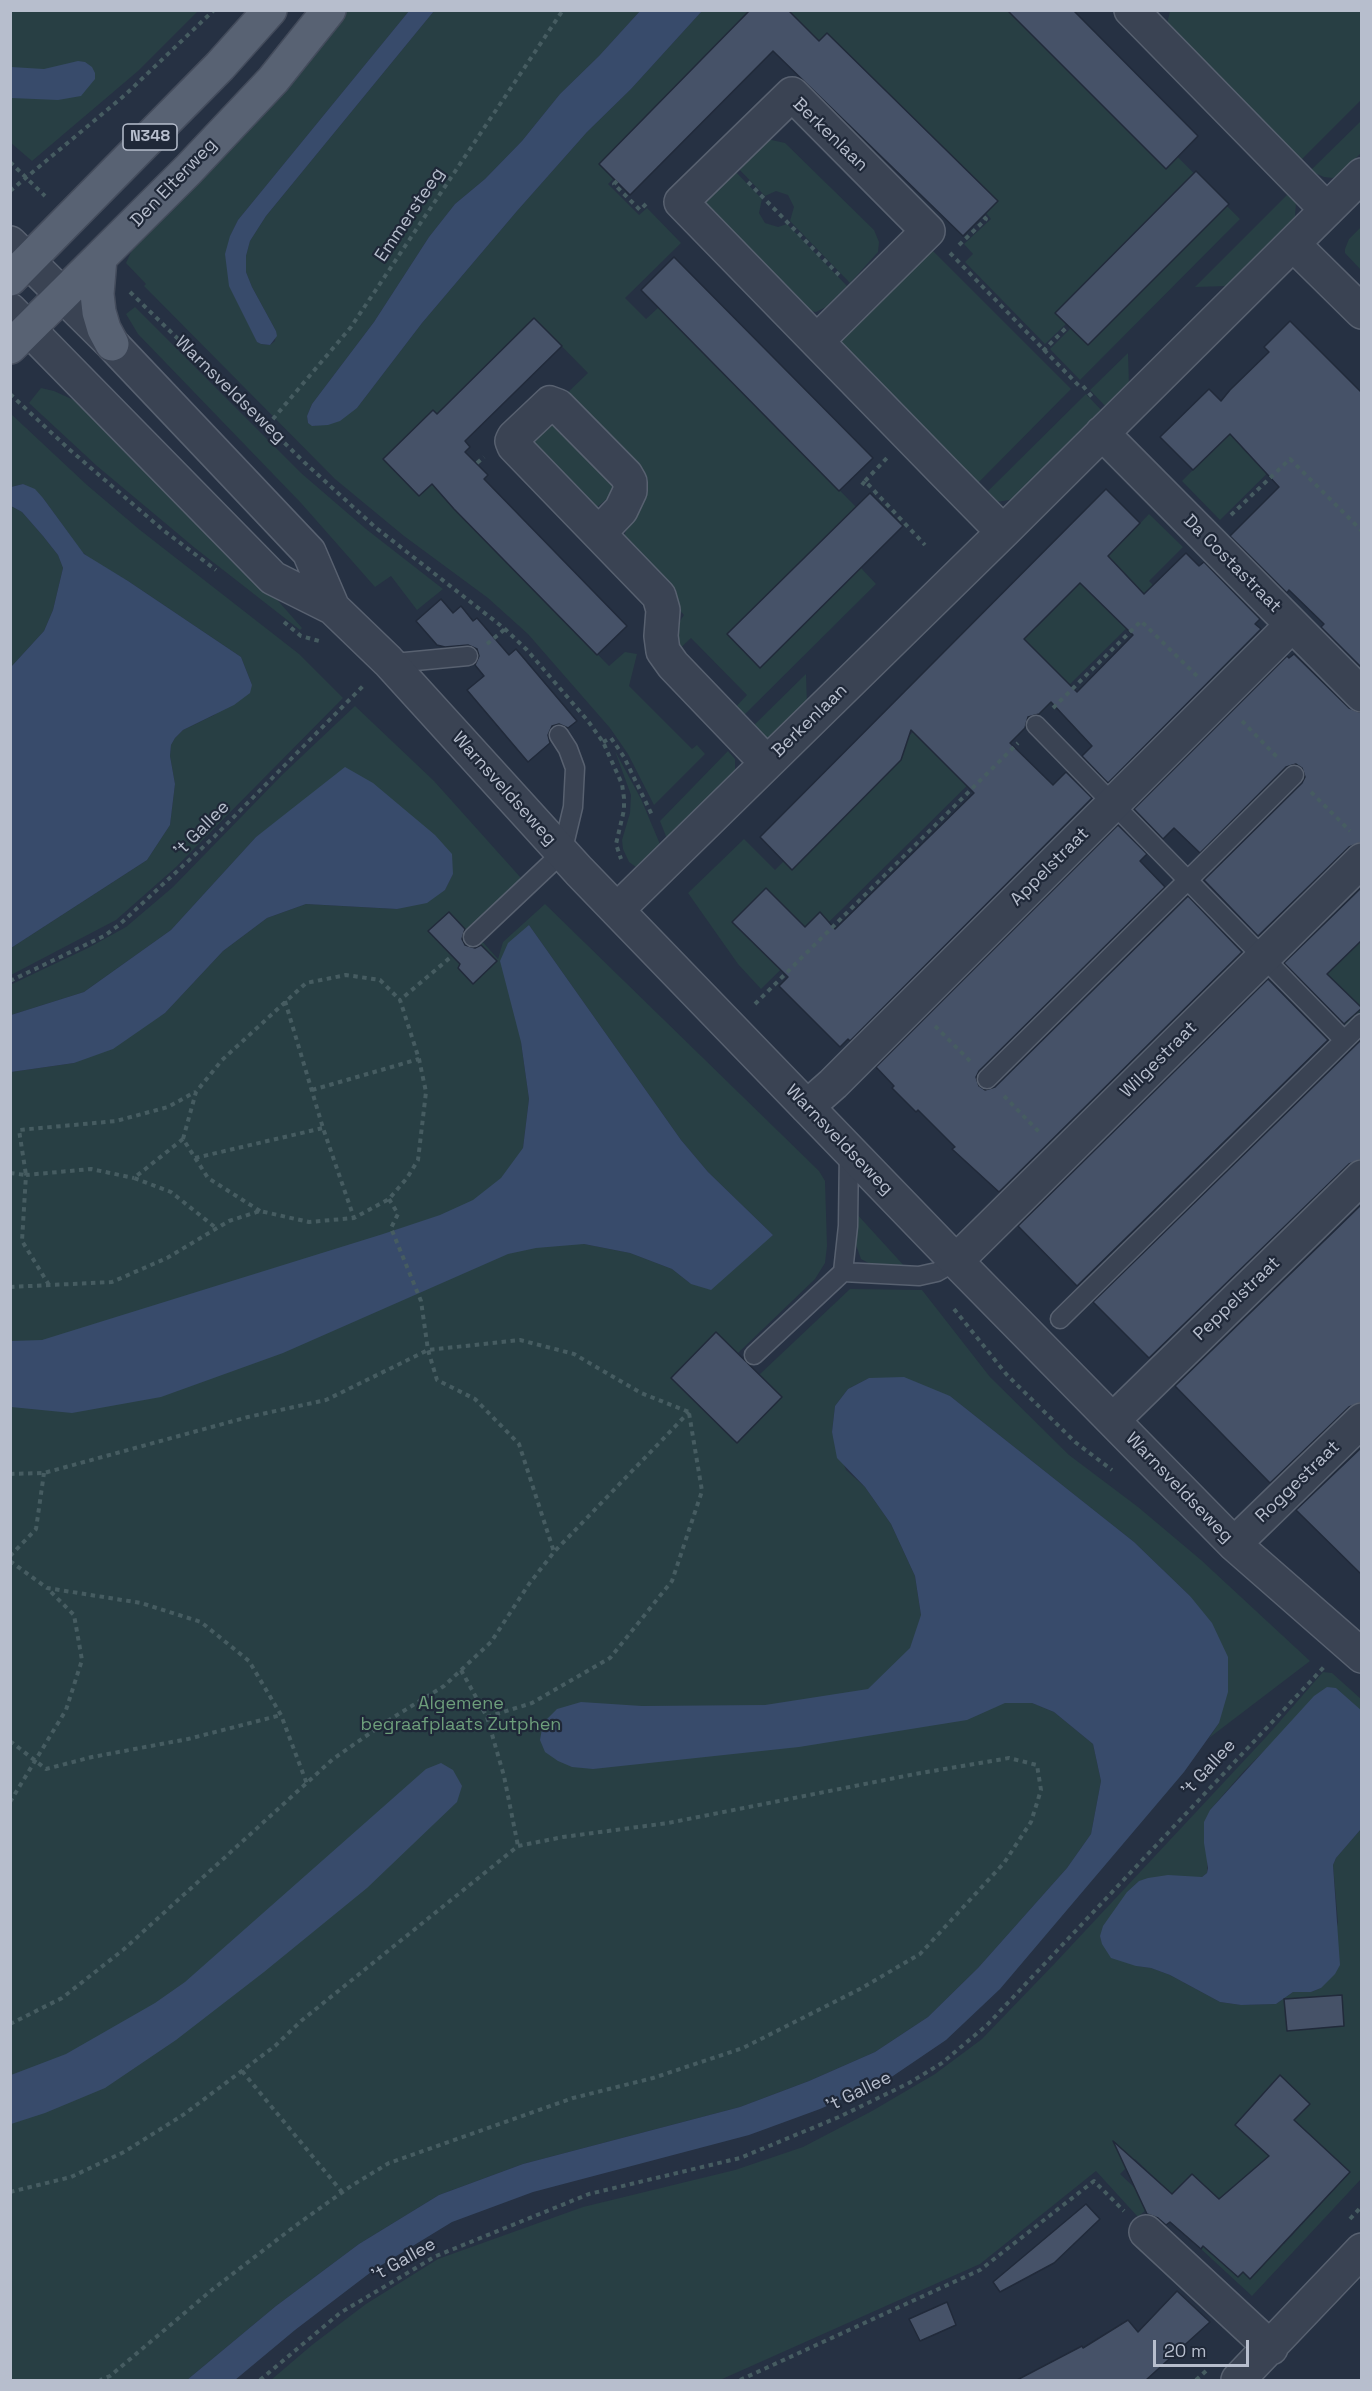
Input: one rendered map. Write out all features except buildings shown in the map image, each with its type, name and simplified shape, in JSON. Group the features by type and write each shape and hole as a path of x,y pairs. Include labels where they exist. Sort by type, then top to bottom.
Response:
{"main road":[{"name":"N348","path":"17,261 220,66 270,10"},
{"name":"Den Elterweg","path":"16,329 62,295 188,170 273,80 329,10"},
{"path":"100,258 97,294 99,312 112,344"}],"street":[{"path":"1135,12 1327,210"},
{"name":"Berkenlaan","path":"928,231 792,94 681,202 1003,532"},
{"name":"Berkenlaan","path":"617,910 1003,532 1362,175"},
{"path":"817,341 928,231"},
{"path":"1293,244 1362,312"},
{"name":"Warnsveldseweg","path":"17,261 62,295 112,344 309,552 333,608"},
{"name":"Warnsveldseweg","path":"16,329 273,578 333,608 388,662 562,853 956,1261 1234,1544 1355,1650"},
{"name":"Da Costastraat","path":"1102,433 1362,695"},
{"path":"599,532 659,596 663,610 661,636 663,651 673,665 767,763"},
{"name":"Appelstraat","path":"807,1107 833,1084 1292,625"},
{"name":"Wilgestraat","path":"956,1261 1362,860"},
{"name":"Peppelstraat","path":"1113,1420 1362,1177"},
{"name":"Roggestraat","path":"1234,1544 1362,1420"},
{"path":"1146,2232 1271,2348"},
{"path":"1238,2380 1362,2250"}],"lane":[{"path":"388,662 468,656"},
{"path":"1036,725 1344,1040"},
{"path":"473,937 562,853 573,807 575,768 568,749 559,735"},
{"path":"987,1079 1294,775"},
{"path":"1060,1319 1362,1023"},
{"path":"754,1355 843,1272 848,1226 849,1150"},
{"path":"843,1272 919,1276 937,1272 956,1261"}],"path":[{"path":"10,191 125,94 214,10"},
{"name":"Emmersteeg","path":"267,426 351,327 563,10"},
{"path":"725,159 861,297"},
{"path":"10,162 26,176"},
{"path":"617,182 614,184 640,210 650,201"},
{"path":"950,254 986,219 983,216"},
{"path":"928,231 1081,388"},
{"name":"Warnsveldseweg","path":"160,322 375,527 505,629 588,721 603,742 622,784 624,798 616,844 620,858 640,887"},
{"path":"1044,351 1068,326"},
{"path":"10,394 70,450 163,530 216,571"},
{"path":"888,458 863,483 925,545"},
{"path":"1206,539 1290,459 1362,531"},
{"path":"755,1004 1141,621 1219,698"},
{"path":"491,641 505,629"},
{"name":"'t Gallee","path":"10,981 104,936 119,925 214,837 388,662"},
{"path":"603,742 611,738 624,757 653,817"},
{"path":"400,1000 452,956"},
{"path":"50,1284 22,1241 26,1175 19,1130 116,1121 168,1107 196,1092 222,1060 306,983 346,975 380,980 400,1000 419,1059 426,1092 418,1160 407,1178 389,1199 354,1218 309,1222 260,1211 208,1178 183,1138"},
{"path":"285,1001 354,1218"},
{"path":"312,1090 419,1059"},
{"path":"134,1178 183,1138 196,1092"},
{"path":"195,1158 324,1128"},
{"path":"10,1173 26,1175 91,1169 134,1178 171,1192 216,1228"},
{"path":"389,1199 398,1214 391,1228 421,1301 428,1350 436,1380 476,1399 519,1444 554,1552"},
{"path":"10,1287 112,1282 167,1258 229,1221 260,1211"},
{"path":"10,1474 44,1473 248,1417 326,1400 428,1350 520,1340 574,1354 641,1393 688,1412"},
{"path":"10,2024 62,1998 123,1950 333,1759 388,1720 444,1686 491,1642 529,1584 554,1552 688,1412"},
{"path":"487,1717 532,1702 610,1658 672,1581 702,1491 688,1412"},
{"path":"10,1802 66,1710 82,1660 74,1615 47,1588 10,1559 36,1529 44,1473"},
{"path":"47,1588 141,1603 201,1622 249,1661 280,1714 307,1784"},
{"name":"'t Gallee","path":"260,2380 340,2313 436,2256 589,2194 740,2158 840,2116 942,2063 987,2025 1355,1650"},
{"path":"461,1670 487,1717 504,1776 518,1846"},
{"path":"10,1741 46,1769 92,1757 188,1739 280,1714"},
{"path":"10,2192 70,2177 124,2152 183,2115 242,2071 518,1846 563,1837 669,1823 893,1778 1009,1758 1036,1765 1041,1790 1031,1822 1004,1863 920,1954 860,1989 742,2048 653,2078 573,2098 389,2163 342,2192 213,2289 110,2376 100,2380"},
{"path":"242,2071 342,2192"},
{"path":"740,2380 980,2270 1094,2181 1146,2232"}],"green space":[{"path":"10,11 198,11 138,71 32,161 11,143"},
{"path":"343,11 409,11 238,220 230,236 257,342 261,344 270,345 275,341 276,331 246,272 246,256 250,241 266,216 434,11 640,11 560,94 522,141 485,179 455,204 429,237 374,322 312,404 307,416 308,423 315,426 357,408 422,323 517,211 587,132 631,89 702,11 750,11 599,164 613,179 608,184 639,215 647,208 681,243 625,298 646,319 659,307 856,507 727,634 760,667 861,568 876,584 738,721 730,713 747,695 691,638 673,655 665,643 684,615 631,559 623,540 637,494 564,396 588,373 534,318 437,414 433,410 384,459 419,496 434,482 455,509 609,666 625,652 637,654 629,686 692,749 697,745 705,754 654,805 628,754 610,728 528,634 488,598 404,536 335,479 144,286 146,284 126,263 135,243"},
{"path":"788,11 1031,11 1240,219 1080,380 1050,349 1070,329 1066,324 1045,344 965,262 973,254 964,244 991,219 986,213 998,201 827,33 819,41"},
{"path":"1170,11 1359,11 1362,13 1361,100 1299,162 1167,24"},
{"path":"1361,121 1361,153 1340,174 1333,178 1310,171"},
{"path":"767,139 785,143 874,230 879,242 878,252 850,283 790,221 794,207 788,195 776,191 765,196 735,165"},
{"path":"732,168 762,199 759,213 765,223 778,227 787,224 847,286 826,307 816,312 806,311 705,211 705,199"},
{"path":"1290,192 1296,203 1292,223 1228,286 1195,287"},
{"path":"1361,227 1361,270 1345,253 1345,249 1349,239"},
{"path":"927,245 1071,389 975,486 840,346 841,335"},
{"path":"135,307 301,473 366,529 443,589 417,610 391,576 375,587 301,503 138,334 126,314"},
{"path":"1128,353 1129,386 1107,408 1090,390"},
{"path":"41,388 78,402 258,578 302,628 300,630 195,548 97,466 29,403"},
{"path":"1086,394 1103,412 1015,499 997,502 984,495"},
{"path":"10,413 87,485 140,530 299,654 343,698 176,867 116,920 11,975 11,948 147,860 170,825 175,784 170,756 171,745 175,738 183,730 214,715 252,685 241,657 128,581 92,560 82,552 43,498 23,484 11,487"},
{"path":"554,420 615,475 615,492 596,508 530,446 531,440"},
{"path":"1221,425 1302,439 1220,520 1182,481 1204,459"},
{"path":"11,506 22,512 43,536 58,555 63,568 53,610 44,631 11,667"},
{"path":"1149,514 1183,547 1149,581 1153,585 1159,579 1236,656 1210,681 1142,613 761,989 738,964 688,893 744,839 775,870 991,654 1038,626 1080,583 1119,527 1128,536"},
{"path":"806,674 807,707 778,735 767,738 758,736 749,730"},
{"name":"Algemene begraafplaats Zutphen","path":"355,706 434,781 521,878 471,929 498,959 503,942 545,904 819,1171 825,1181 827,1246 825,1263 815,1279 738,1353 759,1375 850,1289 922,1290 990,1377 1069,1455 1138,1507 1201,1560 1310,1661 1209,1738 1219,1723 1190,1596 1134,1542 950,1396 869,1378 848,1389 835,1406 832,1432 846,1470 865,1487 891,1524 915,1576 921,1615 1005,1703 1032,1703 1054,1712 1093,1744 1101,1781 1091,1834 1067,1868 978,1968 928,2017 875,2052 809,2081 740,2107 523,2164 439,2195 359,2244 276,2306 187,2380 11,2380 11,1072 74,1063 165,1013 223,951 267,918 306,904 397,909 445,890 453,874 287,814 256,837 171,930 84,992 11,1015 10,985 126,927 173,887 282,775","holes":["529,925 681,1140 708,1172 773,1235 691,1284 672,1269 630,1253 584,1244 523,1148 529,1099 521,1042"]},
{"path":"615,751 641,799 662,849 640,870 629,862 623,849 622,840 630,813 631,795"},
{"path":"728,751 735,759 735,772 669,844 660,821"},
{"path":"1361,940 1361,1011 1346,1025 1311,989"},
{"path":"855,1212 907,1269 874,1266 861,1259 856,1245"},
{"path":"1323,1672 1332,1673 1361,1699 1361,1711 1336,1688 1275,1740 1244,1771 1210,1810 1207,1873 1202,1877 1139,1881 1127,1892 1136,1966 1151,1968 1170,1975 1220,2002 1241,2005 1276,2004 1293,1992 1311,1992 1321,1988 1338,1922 1333,1865 1336,1858 1361,1829 1361,2179 1252,2296 1201,2249 1203,2246 1238,2277 1243,2272 1250,2279 1267,2261 1206,2187 1192,2174 1172,2194 1135,2159 1120,2174 1136,2189 1147,2209 1138,2217 1096,2171 980,2264 720,2380 271,2380 366,2304 438,2259 583,2207 735,2170 803,2147 872,2111 935,2074 982,2039 1267,1736","holes":["1285,1999 1344,2026 1287,2030","1280,2076 1309,2103 1290,2124 1261,2096","1350,2172 1284,2244 1243,2207"]}],"water":[{"path":"409,11 434,11 266,216 250,241 246,256 246,272 277,336 270,345 261,344 257,342 229,286 225,254 230,236 238,220"},
{"path":"640,11 702,11 631,89 587,132 517,211 422,323 357,408 340,421 328,425 312,426 308,423 307,416 312,404 374,322 429,237 455,204 485,179 522,141 560,94"},
{"path":"78,61 85,62 92,67 95,73 95,79 81,96 58,100 11,98 11,67 44,69"},
{"path":"23,484 35,489 43,498 84,554 241,657 252,685 250,693 234,705 183,730 175,738 171,745 170,756 175,784 170,825 147,860 11,948 11,667 44,631 53,610 63,568 58,555 43,536 22,512 11,506 11,487"},
{"path":"345,767 373,783 435,835 452,854 453,874 445,890 427,903 397,909 306,904 267,918 223,951 165,1013 113,1049 74,1063 11,1072 11,1015 84,992 171,930 256,837"},
{"path":"529,925 681,1140 708,1172 773,1235 711,1290 691,1284 672,1269 630,1253 584,1244 536,1248 508,1254 283,1353 161,1397 72,1413 11,1407 11,1341 42,1340 383,1234 440,1215 473,1200 501,1178 523,1148 529,1099 521,1042 500,961 508,943"},
{"path":"904,1377 950,1396 1134,1542 1190,1596 1212,1623 1228,1657 1228,1692 1219,1723 1184,1772 1000,1989 946,2040 890,2078 820,2109 749,2135 533,2192 452,2222 375,2269 295,2330 235,2380 187,2380 276,2306 359,2244 439,2195 523,2164 740,2107 809,2081 875,2052 928,2017 978,1968 1067,1868 1091,1834 1101,1781 1093,1744 1054,1712 1032,1703 1005,1703 967,1720 799,1747 593,1769 572,1767 558,1761 545,1752 540,1740 543,1723 557,1709 581,1702 642,1706 765,1705 868,1689 910,1648 921,1615 915,1576 891,1524 865,1487 837,1458 832,1432 835,1406 848,1389 869,1378"},
{"path":"1327,1687 1336,1688 1362,1711 1361,1829 1336,1858 1333,1865 1340,1965 1335,1974 1321,1988 1311,1992 1293,1992 1276,2004 1241,2005 1220,2002 1170,1975 1111,1958 1100,1936 1103,1926 1127,1892 1139,1881 1148,1878 1168,1875 1202,1877 1207,1873 1204,1822 1210,1810 1314,1696"},
{"path":"441,1763 453,1770 462,1786 457,1802 367,1888 176,2040 105,2088 45,2113 11,2124 11,2075 66,2054 155,2003 185,1982 426,1769"}]}
